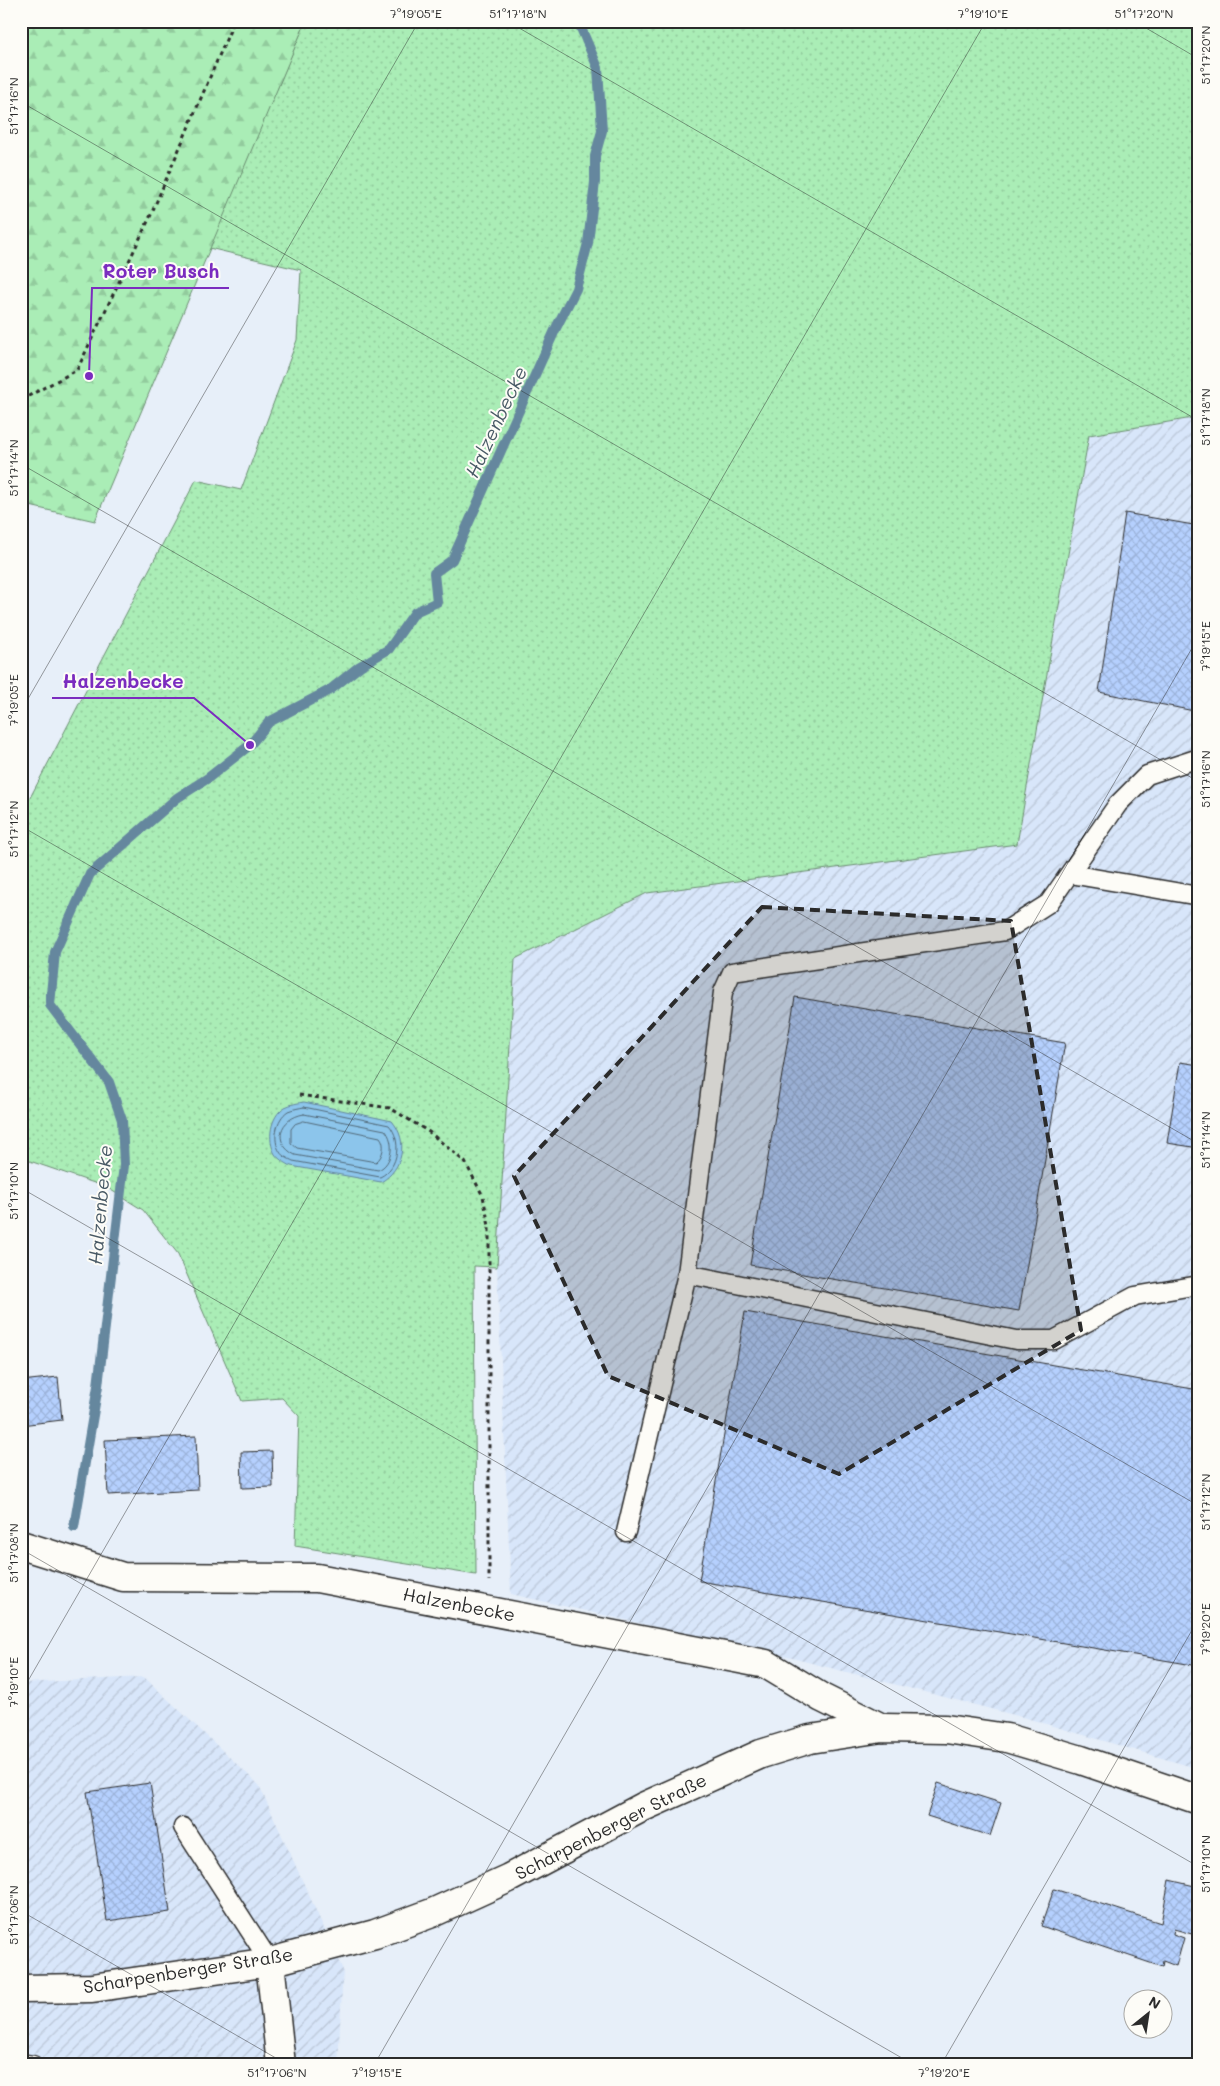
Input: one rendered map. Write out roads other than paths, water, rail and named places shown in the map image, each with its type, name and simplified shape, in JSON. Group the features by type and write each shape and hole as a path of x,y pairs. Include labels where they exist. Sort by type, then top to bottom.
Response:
{"street":[{"name":"Halzenbecke","path":"21,1545 123,1577 317,1578 766,1664 822,1698 882,1728"},
{"name":"Scharpenberger Straße","path":"21,1989 92,1988 270,1962 375,1934 432,1913 509,1878 642,1807 761,1754 810,1739 882,1728 946,1729 1007,1738 1081,1760 1199,1800"},
{"path":"270,1962 281,2065"}],"lane":[{"path":"626,1532 687,1274 723,992 732,972 1005,931 1049,904 1118,804 1147,775 1199,758"},
{"path":"1070,874 1199,896"},
{"path":"687,1274 1016,1340 1054,1340 1135,1296 1199,1284"},
{"path":"182,1827 270,1962"},
{"path":"21,2063 33,2065"}],"water":[{"path":"304,1102 392,1121 401,1137 402,1146 399,1162 394,1170 381,1182 291,1166 280,1159 275,1154 271,1142 273,1122 285,1107"}],"waterway":[{"name":"Halzenbecke","path":"74,1527 98,1386 124,1165 122,1120 109,1082 50,1005 55,952 90,874 177,798 208,778 250,745 269,722 330,690 360,666 389,649 415,612 437,602 434,573 452,560 556,328 576,289 588,243 595,182 595,156 602,131 598,68 578,21"}],"place":[{"name":"Roter Busch","path":"89,376"},
{"name":"Halzenbecke","path":"250,745"}]}
